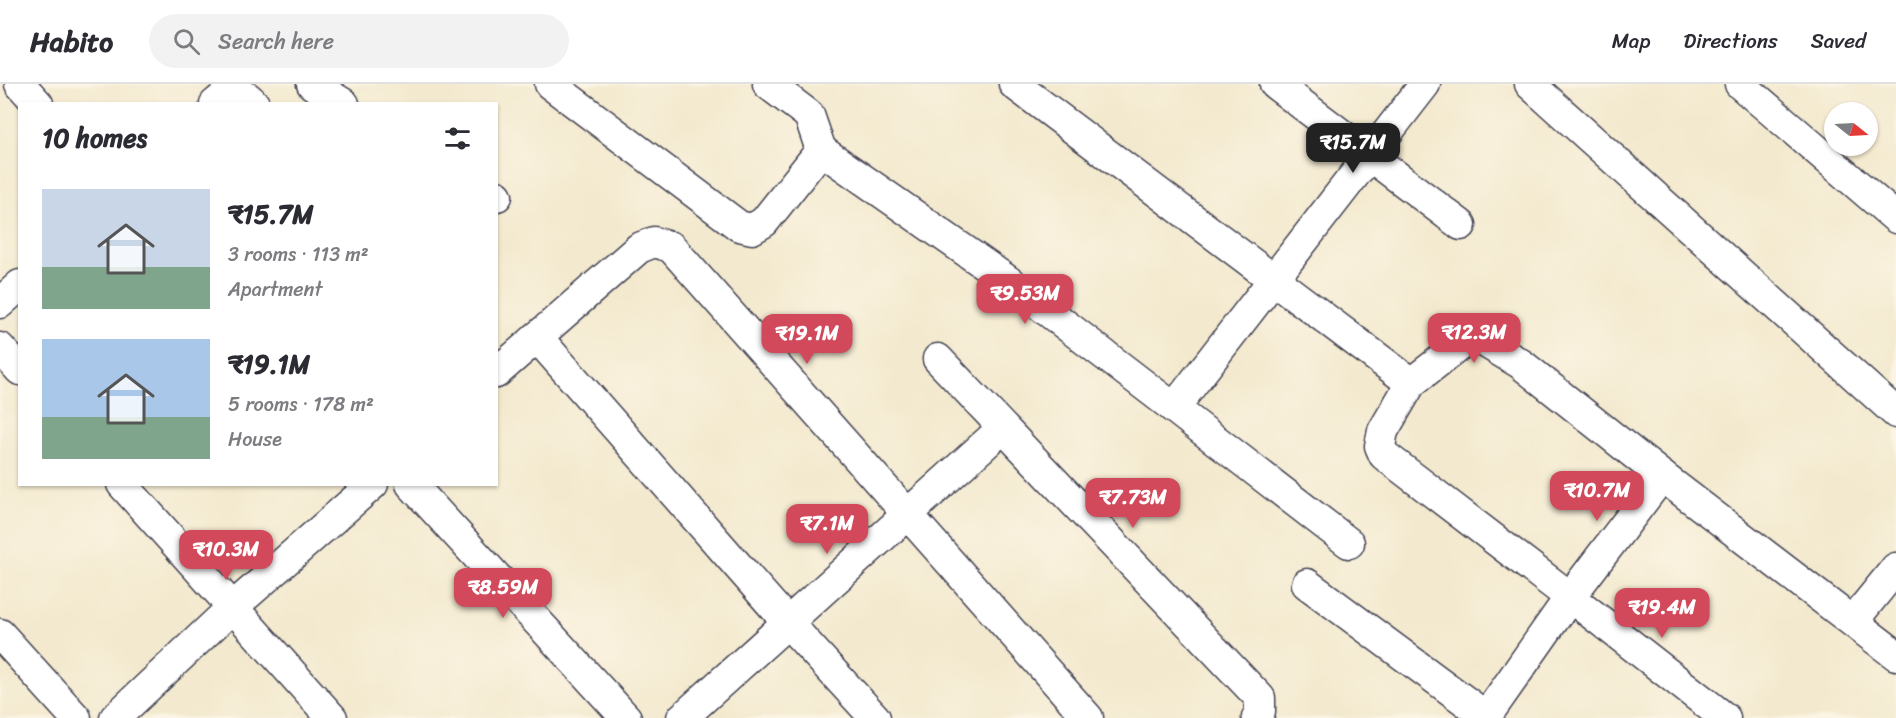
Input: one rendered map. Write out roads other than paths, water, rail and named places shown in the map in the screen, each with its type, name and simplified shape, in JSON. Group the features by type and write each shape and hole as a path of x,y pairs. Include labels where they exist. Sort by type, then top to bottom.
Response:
{"street":[{"path":"20,84 36,102"},
{"path":"312,84 341,102"},
{"path":"550,84 739,226 752,229 764,222 821,150"},
{"path":"768,84 809,115 821,150 1007,280 1349,543"},
{"path":"1014,84 1412,383"},
{"path":"1275,84 1461,225"},
{"path":"1174,408 1425,84"},
{"path":"1530,84 1896,413"},
{"path":"1740,84 1896,218"},
{"path":"217,102 226,94 236,93 250,98 253,102"},
{"path":"498,371 639,248 654,242 672,247 1088,718"},
{"path":"0,303 18,287"},
{"path":"1725,718 1384,455 1380,446 1383,431 1412,383 1473,334 1521,364 1662,476 1896,655"},
{"path":"537,337 788,623 875,718"},
{"path":"0,348 18,368"},
{"path":"938,359 1260,698 1260,711 1257,718"},
{"path":"682,718 1004,428"},
{"path":"1307,584 1486,718 1570,597 1662,476"},
{"path":"124,486 332,718"},
{"path":"115,718 232,608 371,486"},
{"path":"413,486 627,718"},
{"path":"1853,621 1896,568"},
{"path":"0,634 76,718"}]}
